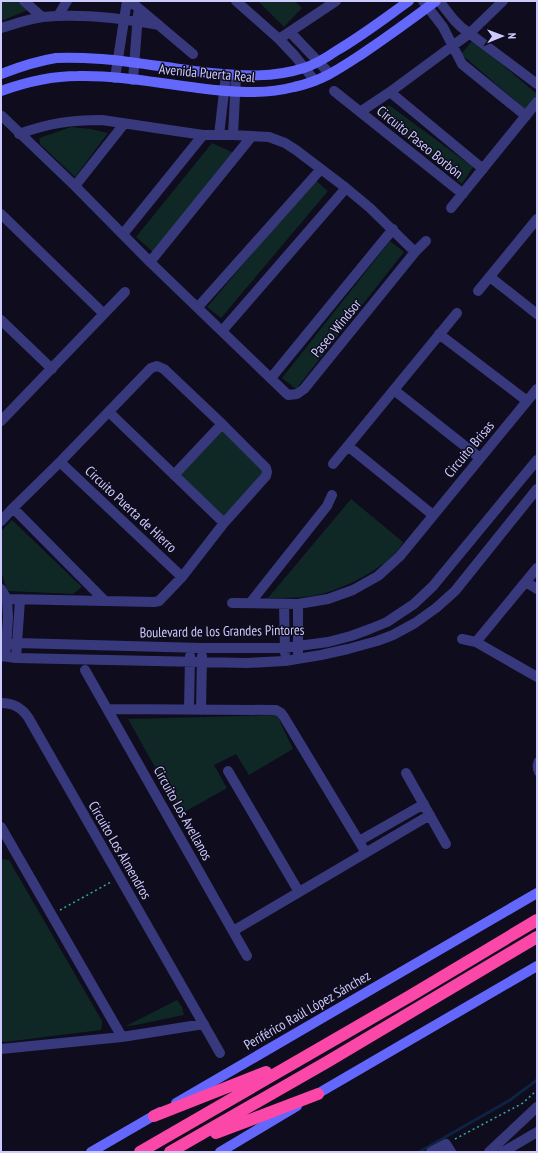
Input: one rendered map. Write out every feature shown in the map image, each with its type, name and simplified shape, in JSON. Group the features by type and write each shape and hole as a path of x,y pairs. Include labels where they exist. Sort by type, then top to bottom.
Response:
{"highway":[{"path":"140,1152 537,920"},
{"path":"170,1152 327,1062 537,937"},
{"path":"154,1116 309,1054"},
{"path":"181,1146 318,1094"}],"street":[{"path":"24,1 42,17"},
{"path":"58,16 67,1"},
{"path":"115,78 128,1 193,54"},
{"path":"236,1 279,39 315,81"},
{"path":"279,39 336,1"},
{"name":"Avenida Puerta Real","path":"1,74 38,61 57,58 74,58 118,60 231,75 257,76 276,74 305,68 318,62 344,47 409,1"},
{"path":"439,1 454,20 537,84"},
{"name":"Circuito Paseo Borbón","path":"360,112 390,92 470,33 503,1"},
{"path":"429,3 462,64 526,116"},
{"name":"Avenida Puerta Real","path":"1,92 32,81 59,77 92,76 223,91 276,90 295,87 315,81 330,74 382,41 429,3"},
{"path":"134,80 138,8"},
{"path":"1,28 22,21 42,17 58,16 86,16 125,19 159,25"},
{"path":"290,32 330,74"},
{"path":"219,135 223,91 231,75"},
{"path":"231,75 235,91 233,135"},
{"name":"Circuito Paseo Borbón","path":"334,91 463,194"},
{"name":"Circuito Paseo Borbón","path":"390,92 483,169"},
{"name":"Circuito Paseo Borbón","path":"451,208 537,102"},
{"name":"Paseo Windsor","path":"2,116 19,134 75,186 150,262 288,394 297,394 304,389 426,241"},
{"path":"19,134 55,123 102,120 203,135 269,137 285,143 296,150 346,188 393,229 416,252"},
{"path":"75,186 124,124"},
{"path":"123,234 203,135"},
{"path":"150,262 252,136"},
{"path":"198,307 321,169"},
{"path":"222,330 346,188"},
{"path":"1,214 104,314"},
{"path":"478,291 537,220"},
{"name":"Paseo Windsor","path":"271,378 393,229"},
{"path":"490,277 537,314"},
{"path":"1,421 125,292"},
{"path":"333,464 457,312"},
{"path":"1,320 52,369"},
{"path":"439,334 527,401"},
{"path":"1,521 151,368 157,366 164,368 266,468 267,472 266,476 224,523 182,577 159,601 20,600 8,599 1,589"},
{"name":"Circuito Brisas","path":"232,603 298,604 328,599 353,590 378,576 400,556 537,389"},
{"path":"394,390 480,458"},
{"path":"109,412 224,523"},
{"path":"174,475 222,424"},
{"path":"348,446 434,515"},
{"name":"Circuito Puerta de Hierro","path":"60,462 182,577"},
{"name":"Boulevard de los Grandes Pintores","path":"4,645 17,643 190,648 285,648 336,640 351,636 386,622 414,604 433,586 520,480 536,464"},
{"path":"520,480 536,491"},
{"name":"Boulevard de los Grandes Pintores","path":"8,657 247,663 298,659 348,649 376,641 393,635 415,623 436,608 455,591 536,491"},
{"path":"250,603 327,506 332,495"},
{"path":"13,508 105,601"},
{"path":"476,642 537,568"},
{"path":"526,582 537,589"},
{"path":"8,599 8,617 4,645 8,657"},
{"path":"8,657 17,643 20,600"},
{"path":"284,604 285,661"},
{"path":"298,604 298,659"},
{"path":"462,639 476,642 537,677"},
{"path":"189,709 190,648"},
{"path":"201,710 202,648"},
{"name":"Circuito Los Avellanos","path":"85,670 248,956"},
{"name":"Circuito Los Almendros","path":"1,704 15,705 25,712 220,1053"},
{"path":"108,710 276,710 281,713 366,853"},
{"path":"228,771 299,892"},
{"path":"406,773 446,844"},
{"path":"358,841 424,804"},
{"path":"233,931 430,815"},
{"path":"1,827 122,1037"},
{"name":"Periférico Raúl López Sánchez","path":"91,1152 537,893"},
{"path":"220,1152 537,966"},
{"path":"1,1049 122,1037 204,1024"},
{"path":"488,1152 537,1107"},
{"path":"503,1152 537,1132"},
{"path":"431,1152 448,1148"}],"lane":[{"path":"537,760 537,773"}],"path":[{"path":"52,915 120,878"},
{"path":"448,1148 523,1103 537,1090"}],"green space":[{"path":"1,1 17,1 28,10 1,21"},
{"path":"258,1 295,1 302,8 284,27"},
{"path":"473,40 537,94 537,97 526,110 461,54"},
{"path":"389,105 473,167 462,184 381,117 378,113"},
{"path":"71,127 91,129 108,133 75,177 40,144 39,138"},
{"path":"212,143 234,153 153,252 136,237"},
{"path":"315,180 328,191 221,318 207,307"},
{"path":"390,241 404,252 296,389 282,378"},
{"path":"222,426 266,472 224,520 178,475"},
{"path":"351,499 403,542 398,550 379,567 345,586 312,596 295,598 268,598"},
{"path":"12,520 82,587 73,594 7,591 1,571 1,531"},
{"path":"277,715 293,749 249,775 236,754 214,765 227,788 181,814 128,719"},
{"path":"1,859 9,860 102,1021 101,1030 5,1042 1,1041"},
{"path":"177,1000 182,1007 184,1015 126,1026"}],"waterway":[{"path":"419,1152 510,1100 537,1080"}]}
